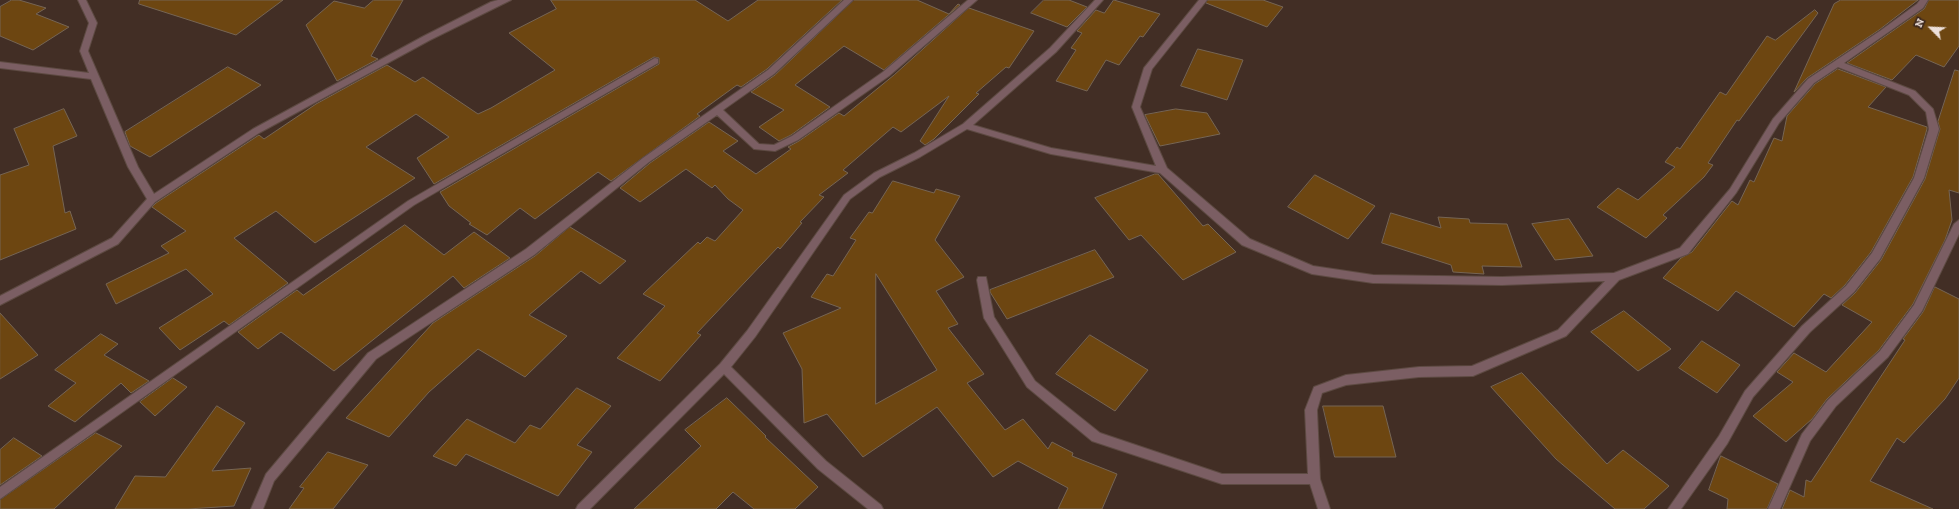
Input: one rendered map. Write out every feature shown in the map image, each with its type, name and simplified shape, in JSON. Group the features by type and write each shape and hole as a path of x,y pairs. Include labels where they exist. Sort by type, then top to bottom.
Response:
{"street":[{"path":"82,0 93,23 84,51 133,167 152,200"},
{"path":"0,300 115,241 152,200 256,131 434,35 494,4 507,0"},
{"path":"257,509 270,478 372,356 530,252 646,160 771,72 849,0"},
{"path":"717,110 757,147 775,148 795,138 886,74 973,0"},
{"path":"582,509 724,366 751,334 847,197 877,175 917,155 966,126 1053,50 1099,0"},
{"path":"1203,0 1148,68 1136,107 1163,170 1246,242 1312,270 1374,279 1502,281 1615,277 1684,251 1733,191 1776,121 1811,81 1883,33 1920,6 1924,0"},
{"path":"0,494 411,202 655,61"},
{"path":"1674,509 1723,440 1749,394 1806,329 1850,289 1876,256 1919,178 1934,129 1930,111 1912,93 1838,64"},
{"path":"0,65 94,76"},
{"path":"966,126 1051,151 1163,170"},
{"path":"1774,509 1806,438 1832,403 1884,354 1918,308 1959,224"},
{"path":"1324,509 1314,479 1311,410 1318,390 1346,380 1419,372 1473,371 1562,333 1615,277"},
{"path":"982,280 989,318 1030,384 1096,437 1222,479 1314,479"},
{"path":"724,366 822,465 877,509"}],"building":[{"path":"12,0 19,0 46,8 36,14 69,27 33,50 0,36 0,7"},
{"path":"140,0 283,0 236,35 139,4"},
{"path":"374,0 403,0 371,56 378,59 337,81 306,25 334,1 364,8"},
{"path":"551,0 695,0 728,21 758,0 842,0 767,69 741,87 737,85 697,114 700,116 611,181 598,172 535,219 520,208 487,235 469,224 471,223 449,206 440,192 659,64 659,58 654,57 434,184 417,158 449,137 416,114 366,147 415,178 315,243 276,211 234,238 288,283 229,325 224,321 180,350 159,328 213,294 186,269 116,304 106,284 169,253 161,246 186,231 152,207 156,203 259,135 264,139 316,104 387,65 415,82 423,77 478,114 491,108 555,70 509,33 556,9"},
{"path":"854,0 917,0 949,14 958,4 960,5 884,70 844,46 795,85 830,107 791,135 779,141 759,127 784,110 751,92 775,75"},
{"path":"1044,0 1069,0 1087,7 1067,27 1031,13"},
{"path":"1114,0 1160,14 1143,37 1140,36 1119,65 1106,60 1087,91 1056,81 1076,50 1071,48 1082,33 1077,31 1096,10 1104,13"},
{"path":"1208,0 1263,0 1283,7 1267,27 1206,3"},
{"path":"1841,0 1918,0 1879,30 1807,78 1794,92 1834,4"},
{"path":"1929,0 1959,0 1959,46 1944,67 1916,55 1892,80 1847,63 1924,9"},
{"path":"969,8 1034,31 1009,68 1006,67 976,93 979,94 934,139 925,145 920,141 949,96 901,132 893,127 843,170 848,173 819,195 824,197 800,222 802,223 780,249 778,247 697,333 701,335 660,381 617,358 665,306 643,294 698,242 700,244 707,237 715,241 743,210 728,199 715,185 712,188 686,169 640,202 620,188 650,163 709,122 738,141 723,151 756,174 791,149 788,147 839,113 844,116 894,75"},
{"path":"1815,10 1818,13 1739,121 1737,120 1708,163 1713,165 1704,177 1663,215 1667,218 1646,238 1597,207 1618,188 1638,200 1675,167 1665,162 1677,147 1680,149 1720,92 1726,95 1767,36 1775,40"},
{"path":"1198,49 1243,60 1227,100 1181,86"},
{"path":"228,67 261,85 150,157 130,146 125,132"},
{"path":"1838,69 1886,87 1868,107 1927,127 1913,177 1871,252 1845,285 1831,298 1824,294 1794,327 1736,291 1718,311 1663,278 1681,258 1692,252 1732,201 1738,205 1750,180 1754,182 1774,138 1782,141 1787,116 1815,84"},
{"path":"1955,70 1959,71 1959,193 1949,190 1952,220 1945,240 1913,304 1879,350 1827,399 1812,419 1786,442 1753,416 1793,382 1777,372 1794,353 1826,372 1872,322 1842,305 1855,293 1881,260 1925,179 1940,129 1938,122"},
{"path":"64,109 77,136 53,146 65,213 70,211 76,229 0,260 0,175 29,165 14,129"},
{"path":"1176,109 1207,113 1220,134 1160,146 1145,115"},
{"path":"1158,174 1203,226 1208,224 1236,252 1183,280 1141,235 1129,240 1095,198"},
{"path":"1315,175 1375,206 1348,239 1288,207"},
{"path":"893,181 934,193 936,189 960,196 935,240 964,277 936,291 958,324 948,328 984,374 967,383 1005,430 1023,419 1048,449 1052,442 1073,453 1072,456 1117,474 1102,509 1058,509 1068,488 1018,461 993,477 937,407 863,457 827,414 804,423 802,369 783,333 841,308 811,297 827,274 833,276 856,240 850,238 869,212 872,213","holes":["876,274 937,370 876,404"]},
{"path":"1391,213 1441,228 1438,217 1469,219 1470,223 1507,224 1522,267 1482,266 1484,274 1453,272 1451,265 1382,243"},
{"path":"1569,219 1593,256 1555,260 1532,224"},
{"path":"405,225 444,255 474,232 510,258 464,288 453,276 334,371 281,332 258,349 238,332 297,290 303,295"},
{"path":"570,227 626,261 600,284 581,271 529,315 567,336 525,377 478,349 429,392 389,437 346,418 433,323 535,256"},
{"path":"1095,250 1114,277 1007,319 990,292 990,290"},
{"path":"1935,287 1959,299 1959,378 1945,399 1904,443 1897,438 1870,481 1933,509 1782,509 1790,490 1804,497 1806,480 1811,482 1905,340 1903,339 1923,312"},
{"path":"1624,311 1671,349 1638,371 1591,332"},
{"path":"0,313 38,355 0,379"},
{"path":"101,334 118,344 104,355 149,381 131,393 121,383 75,422 48,406 76,383 55,370"},
{"path":"1090,335 1148,370 1115,411 1056,374"},
{"path":"1702,341 1740,365 1717,393 1679,368"},
{"path":"1522,373 1607,464 1623,450 1669,486 1644,509 1615,509 1556,459 1491,387"},
{"path":"173,378 187,387 155,416 140,402"},
{"path":"577,388 611,406 577,445 592,452 558,496 466,454 456,466 433,456 467,419 515,443 530,425 540,429"},
{"path":"727,398 766,436 765,437 818,487 795,509 754,509 733,492 716,509 634,509 701,446 685,430"},
{"path":"217,406 245,423 212,471 251,468 234,506 188,509 115,509 135,476 165,477"},
{"path":"1323,406 1383,406 1396,457 1335,457"},
{"path":"96,433 122,446 54,509 0,509 0,500"},
{"path":"14,438 42,456 0,485 0,450"},
{"path":"328,452 368,465 333,509 289,509 304,488 300,487"},
{"path":"1721,456 1778,484 1767,509 1727,509 1728,499 1709,490"}]}
